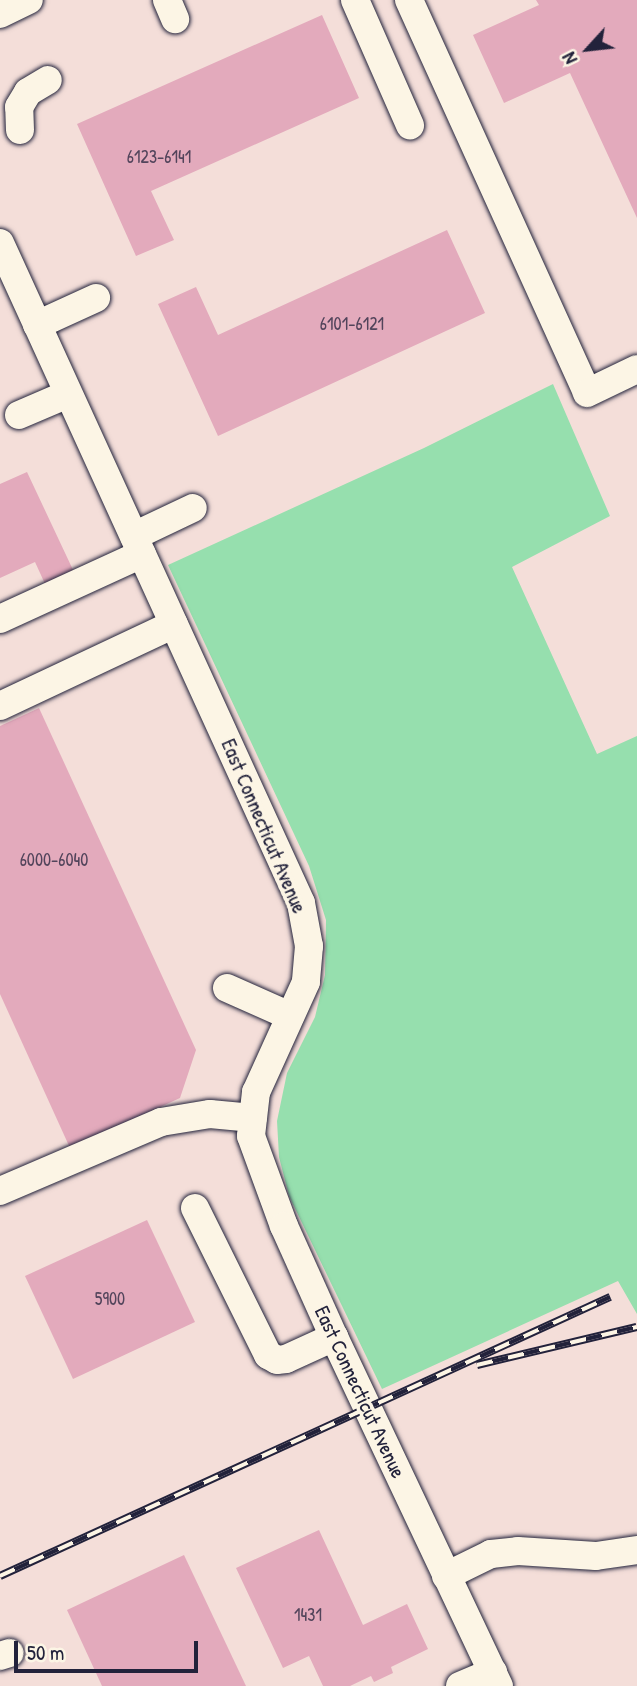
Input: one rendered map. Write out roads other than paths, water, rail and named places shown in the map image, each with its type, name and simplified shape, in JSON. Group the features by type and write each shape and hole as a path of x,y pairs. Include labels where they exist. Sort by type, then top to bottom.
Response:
{"street":[{"path":"0,14 29,0"},
{"path":"355,0 410,125"},
{"path":"409,0 587,393 637,369"},
{"path":"20,130 19,107 28,92 48,80"},
{"name":"East Connecticut Avenue","path":"0,243 301,903 309,946 306,982 256,1092 251,1136 257,1160 334,1337 496,1679"},
{"path":"37,325 96,298"},
{"path":"19,415 68,394"},
{"path":"0,619 138,545 192,508"},
{"path":"0,706 174,624"},
{"path":"227,988 290,1016"},
{"path":"0,1191 161,1122 210,1114 253,1118"},
{"path":"195,1208 268,1355 277,1360 286,1359 334,1337"},
{"path":"446,1576 491,1554 518,1551 596,1556 637,1550"},
{"path":"460,1686 496,1679"}],"railway":[{"path":"0,1576 610,1297"},
{"path":"477,1365 637,1327"}]}
